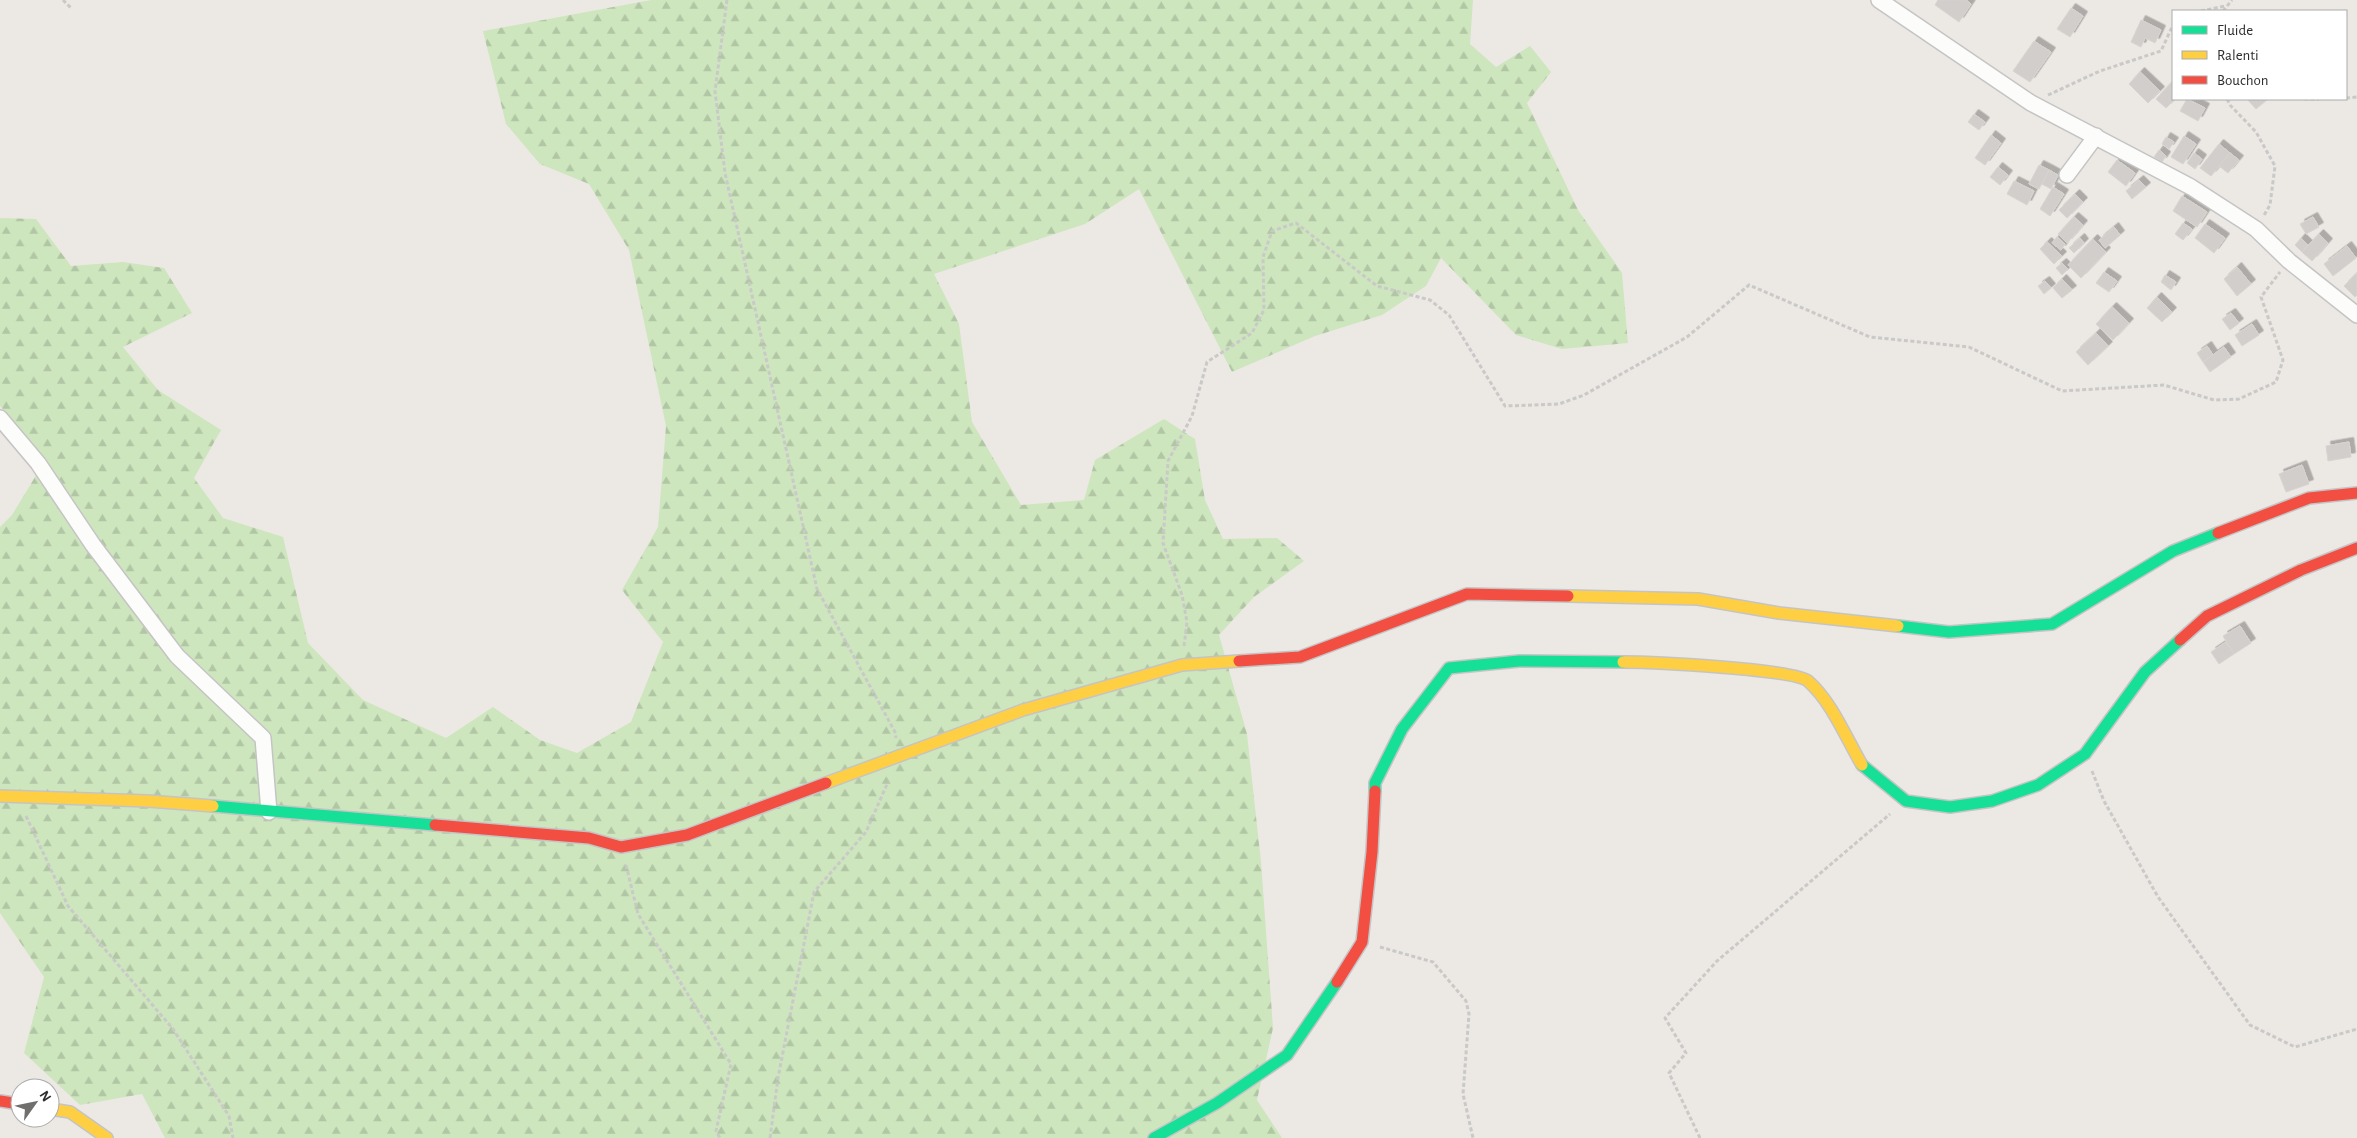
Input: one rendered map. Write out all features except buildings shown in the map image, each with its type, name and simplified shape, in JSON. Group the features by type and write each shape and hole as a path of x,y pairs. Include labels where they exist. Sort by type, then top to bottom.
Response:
{"street":[{"path":"1879,0 2031,103 2191,187 2256,230 2289,260 2357,315"},
{"path":"2067,175 2096,136"},
{"path":"0,418 38,463 92,545 177,656 263,738 269,812"},
{"path":"0,796 148,801 589,838 622,847 687,835 1023,710 1182,664 1300,657 1467,594 1698,599 1779,613 1949,632 2052,624 2173,551 2309,498 2357,493"},
{"path":"1154,1138 1217,1103 1287,1055 1324,1004 1362,942 1372,852 1375,783 1402,729 1449,668 1519,660 1652,662 1768,672 1807,680 1828,706 1863,767 1906,801 1950,807 1992,801 2038,785 2085,754 2145,672 2207,616 2301,570 2357,548"},
{"path":"60,1110 70,1112 107,1138"}],"path":[{"path":"64,0 71,8"},
{"path":"727,0 715,91 725,173 817,589 895,732 899,757 866,832 814,892 778,1078 770,1138"},
{"path":"2223,10 2232,0"},
{"path":"2206,10 2225,6"},
{"path":"2031,103 2100,71 2161,51 2172,28"},
{"path":"2228,100 2256,132 2276,166 2270,205 2256,230"},
{"path":"1182,664 1187,622 1182,595 1163,543 1168,461 1192,416 1207,362 1252,333 1264,310 1263,257 1272,231 1296,223 1377,286 1430,300 1449,315 1505,406 1559,404 1584,395 1688,337 1748,285 1870,337 1969,347 2062,391 2164,385 2214,400 2240,400 2276,382 2283,360 2261,297 2289,260"},
{"path":"2085,754 2104,801 2158,897 2250,1025 2296,1047 2357,1029"},
{"path":"15,796 35,833 68,906 173,1029 230,1116 233,1138"},
{"path":"1700,1138 1669,1072 1686,1053 1665,1018 1717,961 1906,801"},
{"path":"622,847 638,914 731,1064 716,1131 720,1138"},
{"path":"1362,942 1433,962 1466,1001 1469,1014 1463,1094 1473,1138"}],"green space":[{"path":"651,0 1473,0 1470,44 1496,67 1530,46 1551,72 1527,103 1578,210 1622,273 1628,343 1562,349 1516,335 1441,258 1426,286 1382,315 1315,336 1232,372 1139,189 1085,224 934,274 959,324 972,422 1021,505 1084,500 1095,460 1164,419 1195,439 1205,500 1223,539 1277,538 1304,561 1254,597 1219,635 1247,734 1261,862 1273,1028 1257,1100 1282,1138 165,1138 142,1094 80,1105 60,1086 60,1078 51,1078 24,1053 44,977 0,913 0,527 12,515 46,459 0,406 0,218 36,219 71,266 123,262 164,268 192,313 123,347 158,390 221,430 194,478 223,518 283,537 308,643 363,700 446,738 493,707 540,740 577,753 631,722 663,642 622,590 658,527 666,426 629,250 589,184 540,164 506,124 483,31"}],"traffic: fast":[{"path":"1898,626 1949,632 2052,624 2173,551 2218,533"},
{"path":"1862,765 1906,801 1950,807 1992,801 2038,785 2085,754 2145,672 2180,640"},
{"path":"1375,791 1375,783 1402,729 1449,668 1519,661 1623,662"},
{"path":"213,806 435,825"},
{"path":"1154,1138 1217,1103 1287,1055 1337,982"}],"traffic: slow":[{"path":"1568,596 1698,599 1779,613 1898,626"},
{"path":"826,783 1023,710 1182,665 1239,661"},
{"path":"1623,662 1750,670 1777,673 1808,681 1824,699 1862,765"},
{"path":"0,796 148,801 213,806"},
{"path":"60,1110 70,1112 107,1138"}],"traffic: jam":[{"path":"2218,533 2309,498 2357,493"},
{"path":"2180,640 2207,616 2301,570 2357,548"},
{"path":"1239,661 1300,657 1467,594 1568,596"},
{"path":"435,825 589,838 621,847 687,835 826,783"},
{"path":"1337,982 1362,942 1372,852 1375,791"},
{"path":"0,1101 10,1102"}]}
